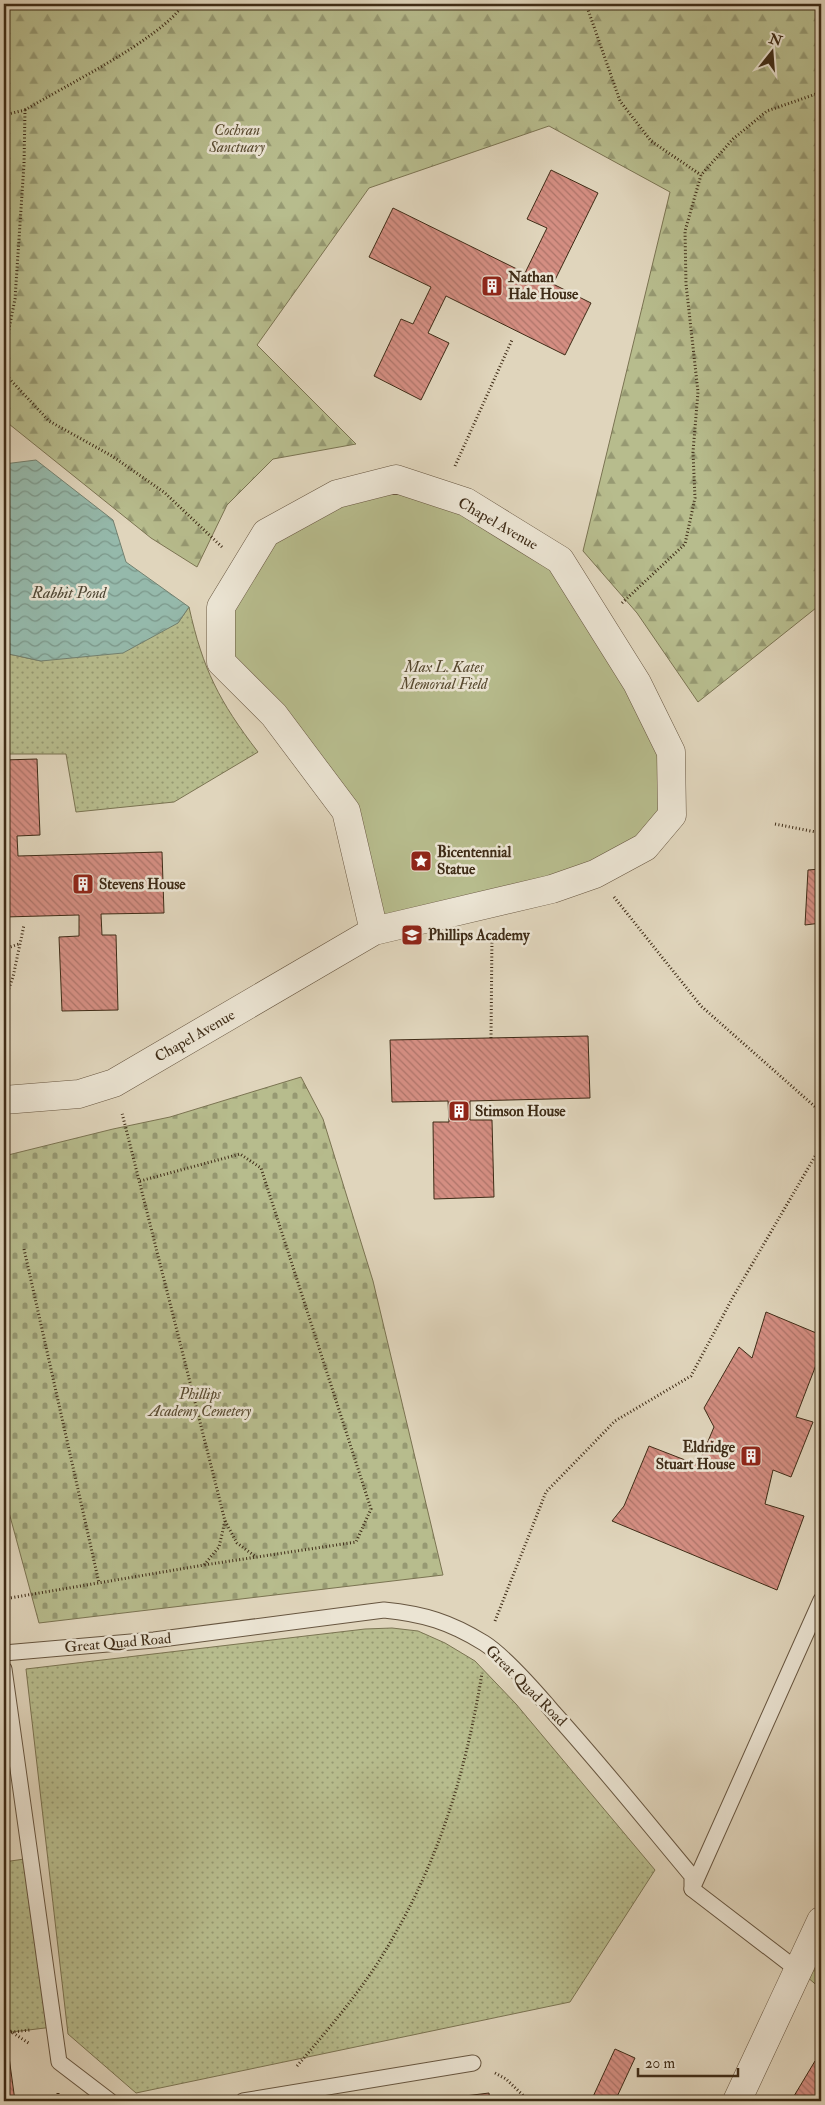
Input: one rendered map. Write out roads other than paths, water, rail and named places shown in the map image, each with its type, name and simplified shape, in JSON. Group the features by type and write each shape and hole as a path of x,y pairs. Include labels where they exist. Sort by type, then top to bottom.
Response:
{"street":[{"name":"Chapel Avenue","path":"4,1100 79,1094 114,1083 374,931 552,889 595,874 645,847 672,815 671,752 637,683 560,560 466,502 396,479 337,494 266,533 221,607 221,662 274,715 346,811 374,931"},
{"path":"738,2101 821,1921"}],"lane":[{"path":"799,1970 692,1889 821,1600"},
{"name":"Great Quad Road","path":"4,1653 154,1640 384,1610 420,1614 454,1627 486,1645 532,1688 692,1876 692,1889"},
{"path":"4,1669 59,2062 110,2101"},
{"path":"243,2101 473,2063"}],"water":[{"name":"Rabbit Pond","path":"36,460 113,520 126,562 189,607 178,623 123,653 41,661 4,653 4,464"}],"place":[{"name":"Nathan Hale House","path":"492,286"},
{"name":"Bicentennial Statue","path":"421,861"},
{"name":"Stevens House","path":"83,884"},
{"name":"Phillips Academy","path":"412,935"},
{"name":"Stimson House","path":"459,1111"},
{"name":"Eldridge Stuart House","path":"751,1456"}],"park label":[{"name":"Cochran Sanctuary","path":"237,138"},
{"name":"Max L. Kates Memorial Field","path":"444,676"},
{"name":"Phillips Academy Cemetery","path":"200,1402"}]}
